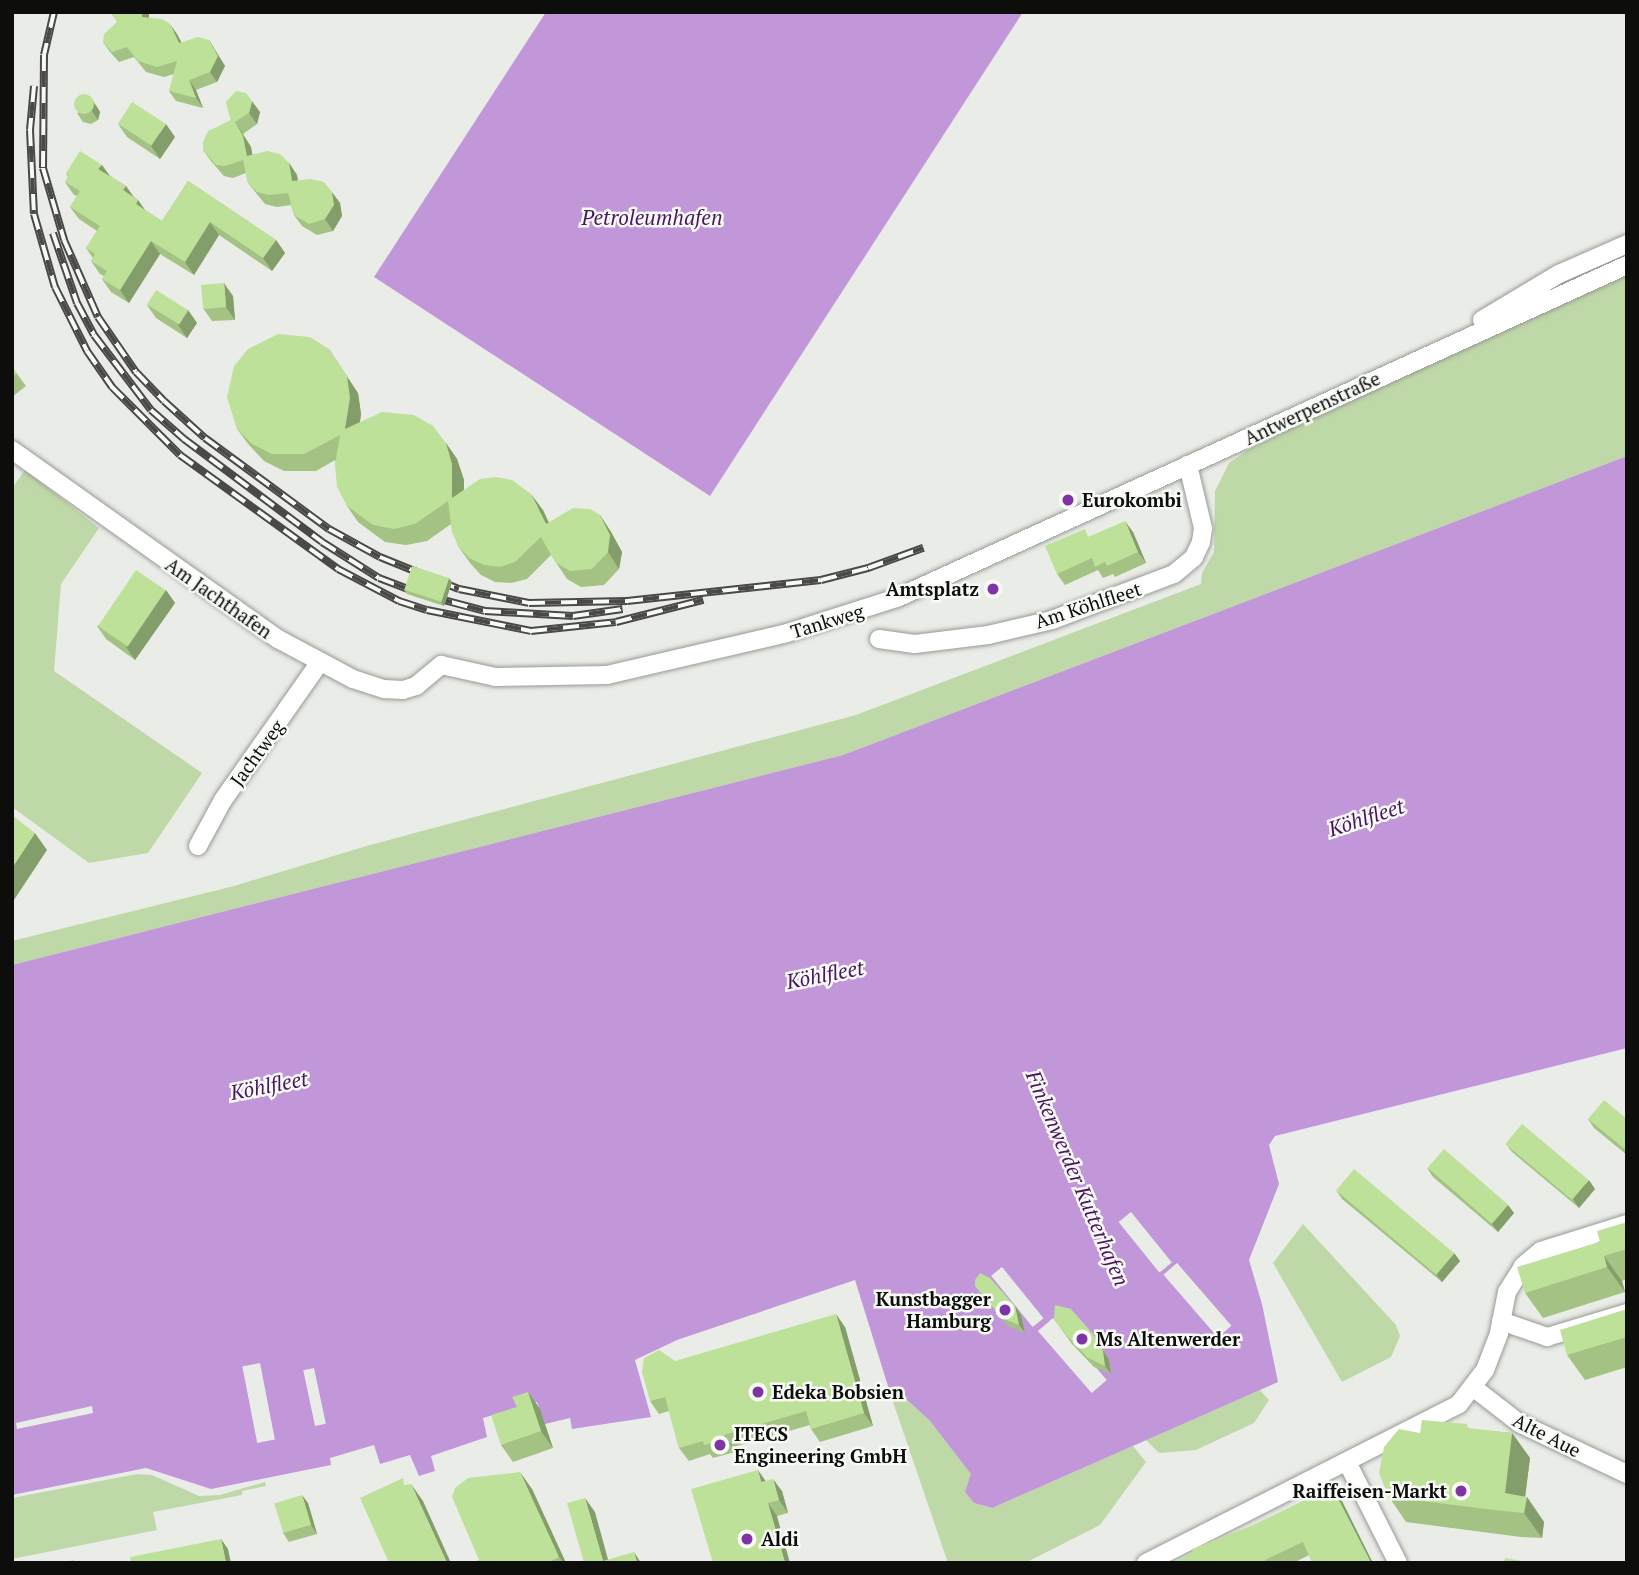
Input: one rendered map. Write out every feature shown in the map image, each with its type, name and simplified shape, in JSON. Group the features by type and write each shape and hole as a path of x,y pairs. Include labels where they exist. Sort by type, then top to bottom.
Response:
{"street":[{"name":"Antwerpenstraße","path":"1435,351 1559,274 1627,244"},
{"name":"Antwerpenstraße","path":"1188,465 1627,265"},
{"name":"Am Jachthafen","path":"12,450 278,639 353,679 384,690 416,686 440,666"},
{"name":"Am Köhlfleet","path":"879,639 925,643 1001,632 1052,620 1174,574 1194,556 1201,542 1203,528 1188,465"},
{"name":"Tankweg","path":"440,666 496,677 607,675 786,633 897,598 1188,465"},
{"name":"Jachtweg","path":"198,846 223,800 320,662"},
{"path":"1146,1563 1459,1404 1474,1388 1490,1357 1510,1286 1536,1254 1627,1224"},
{"path":"1501,1321 1547,1337 1627,1313"},
{"name":"Alte Aue","path":"1474,1388 1519,1423 1627,1474"},
{"path":"1347,1462 1398,1563"}],"green space":[{"path":"1627,274 1627,456 843,755 12,965 12,941 234,886 370,845 856,715 1201,584 1202,573 1214,552 1215,491 1229,463 1268,436"},
{"path":"25,470 99,528 61,584 54,671 202,773 148,853 89,863 12,807 12,488"},
{"path":"1303,1224 1396,1325 1400,1336 1391,1357 1342,1382 1273,1263"},
{"path":"1260,1390 1269,1400 1254,1423 1196,1450 1159,1453 1146,1440"},
{"path":"904,1397 930,1421 972,1474 974,1503 992,1508 1133,1446 1146,1462 1100,1525 1025,1563 948,1563 892,1399"},
{"path":"137,1474 152,1475 199,1496 220,1495 265,1482 266,1486 242,1491 242,1495 153,1512 157,1530 12,1559 12,1498"}],"water":[{"name":"Petroleumhafen","path":"546,12 1023,12 710,496 374,277"},
{"path":"1627,456 1627,1048 1275,1136 1269,1145 1279,1184 1249,1260 1262,1304 1278,1382 992,1508 974,1503 965,1492 971,1474 930,1421 904,1397 892,1399 855,1280 677,1340 635,1360 651,1417 572,1429 570,1418 545,1424 537,1402 483,1418 487,1437 431,1456 435,1471 419,1476 410,1455 380,1464 374,1445 330,1458 331,1465 211,1489 146,1468 12,1495 12,965 843,755"}],"pier":[{"path":"1131,1212 1172,1263 1159,1273 1119,1222"},
{"path":"1177,1263 1231,1326 1218,1337 1163,1275"},
{"path":"1002,1267 1044,1318 1033,1327 991,1276"},
{"path":"1053,1318 1107,1380 1092,1393 1038,1331"},
{"path":"260,1363 275,1440 257,1443 242,1366"},
{"path":"314,1368 326,1424 315,1426 303,1370"},
{"path":"92,1406 93,1413 17,1429 16,1423"}],"building":[{"path":"110,12 142,12 142,17 162,19 170,24 179,43 198,37 209,40 218,56 210,72 189,80 196,98 169,91 177,61 157,67 138,61 127,47 112,52 103,42 104,34 117,22"},
{"path":"236,91 246,93 252,101 249,113 235,122 243,136 247,156 267,151 280,154 289,163 292,181 311,179 324,182 332,192 334,205 325,219 309,224 294,215 288,193 269,195 257,192 248,183 243,160 225,166 216,165 203,150 208,131 231,120 226,102"},
{"path":"84,94 91,97 94,104 91,111 84,114 77,111 74,104 77,97"},
{"path":"132,102 166,124 151,146 118,124"},
{"path":"80,151 102,165 98,169 126,186 123,190 138,200 136,204 162,221 188,181 276,240 263,258 210,222 185,262 151,241 120,290 102,279 107,271 91,261 95,254 86,248 100,226 70,207 80,191 65,182 69,176 66,173"},
{"path":"224,283 226,307 203,309 201,285"},
{"path":"156,290 188,310 179,325 147,304"},
{"path":"278,334 310,337 329,349 347,376 350,398 345,429 382,412 414,415 433,426 446,443 452,464 452,498 480,479 496,477 512,480 531,494 546,524 573,508 590,509 600,515 610,535 608,552 592,569 570,571 555,562 541,537 515,562 500,567 484,565 469,558 458,546 452,532 448,501 415,524 394,529 373,525 347,506 337,487 335,465 340,435 304,454 272,454 252,444 237,429 227,397 234,366 248,349"},
{"path":"1125,521 1138,552 1107,566 1105,562 1095,567 1092,558 1057,574 1045,546 1085,529 1088,537"},
{"path":"412,566 449,578 441,602 404,590"},
{"path":"136,570 166,590 128,647 98,626"},
{"path":"12,815 35,833 12,868"},
{"path":"1604,1100 1627,1119 1627,1151 1588,1119"},
{"path":"1522,1124 1589,1180 1572,1200 1505,1144"},
{"path":"1444,1149 1508,1205 1492,1224 1428,1168"},
{"path":"1354,1169 1454,1253 1436,1275 1336,1190"},
{"path":"1627,1222 1627,1249 1604,1256 1607,1267 1525,1293 1517,1267 1600,1242 1597,1231"},
{"name":"Kunstbagger Hamburg","path":"980,1273 990,1278 1015,1306 1019,1325 1002,1318 975,1286 975,1280"},
{"name":"Ms Altenwerder","path":"1055,1305 1071,1309 1093,1334 1103,1351 1105,1366 1088,1358 1066,1335 1054,1319"},
{"path":"1627,1309 1627,1337 1567,1355 1560,1330"},
{"name":"Edeka Bobsien","path":"836,1314 864,1413 811,1429 806,1411 724,1435 726,1439 704,1445 703,1441 679,1448 665,1397 650,1401 642,1372 644,1358 659,1350 675,1361"},
{"path":"528,1392 541,1431 501,1445 491,1415 517,1407 512,1397"},
{"path":"1422,1420 1467,1424 1468,1428 1512,1433 1505,1493 1527,1497 1524,1513 1389,1497 1379,1473 1384,1447 1399,1429 1420,1433"},
{"name":"Aldi","path":"758,1470 761,1482 773,1479 779,1500 768,1503 785,1563 713,1563 691,1489"},
{"path":"520,1472 559,1557 547,1563 473,1563 479,1560 452,1497 455,1488 468,1478"},
{"path":"403,1478 404,1485 411,1484 447,1563 389,1563 360,1498"},
{"path":"1332,1487 1371,1563 1312,1563 1303,1542 1265,1560 1266,1563 1173,1563 1193,1552 1192,1549 1251,1526"},
{"path":"302,1495 311,1525 283,1533 274,1503"},
{"path":"585,1498 603,1561 634,1552 637,1563 584,1563 567,1503"},
{"path":"221,1539 226,1563 131,1563 130,1557"},
{"path":"1505,1558 1533,1563 1504,1563"}],"railway":[{"path":"54,12 44,55 43,168 64,240 98,317 136,372 164,401 205,438 329,529 380,557 459,589 529,603 627,601 821,580 868,568 923,548"},
{"path":"34,86 30,130 34,214 55,287 87,351 112,387 180,455 338,569 399,601 427,610 531,631 616,622 703,600"},
{"path":"53,233 77,303 94,335 151,410 184,439 322,542 379,578 421,594 485,611 573,616 623,609"}],"place":[{"name":"Eurokombi","path":"1068,500"},
{"name":"Amtsplatz","path":"993,589"},
{"name":"Kunstbagger Hamburg","path":"1005,1310"},
{"name":"Ms Altenwerder","path":"1082,1339"},
{"name":"Edeka Bobsien","path":"758,1392"},
{"name":"ITECS Engineering GmbH","path":"720,1445"},
{"name":"Raiffeisen-Markt","path":"1461,1491"},
{"name":"Aldi","path":"747,1539"}],"water label":[{"name":"Köhlfleet","path":"1366,817"},
{"name":"Köhlfleet","path":"825,974"},
{"name":"Köhlfleet","path":"269,1085"},
{"name":"Finkenwerder Kutterhafen","path":"1078,1178"}]}
